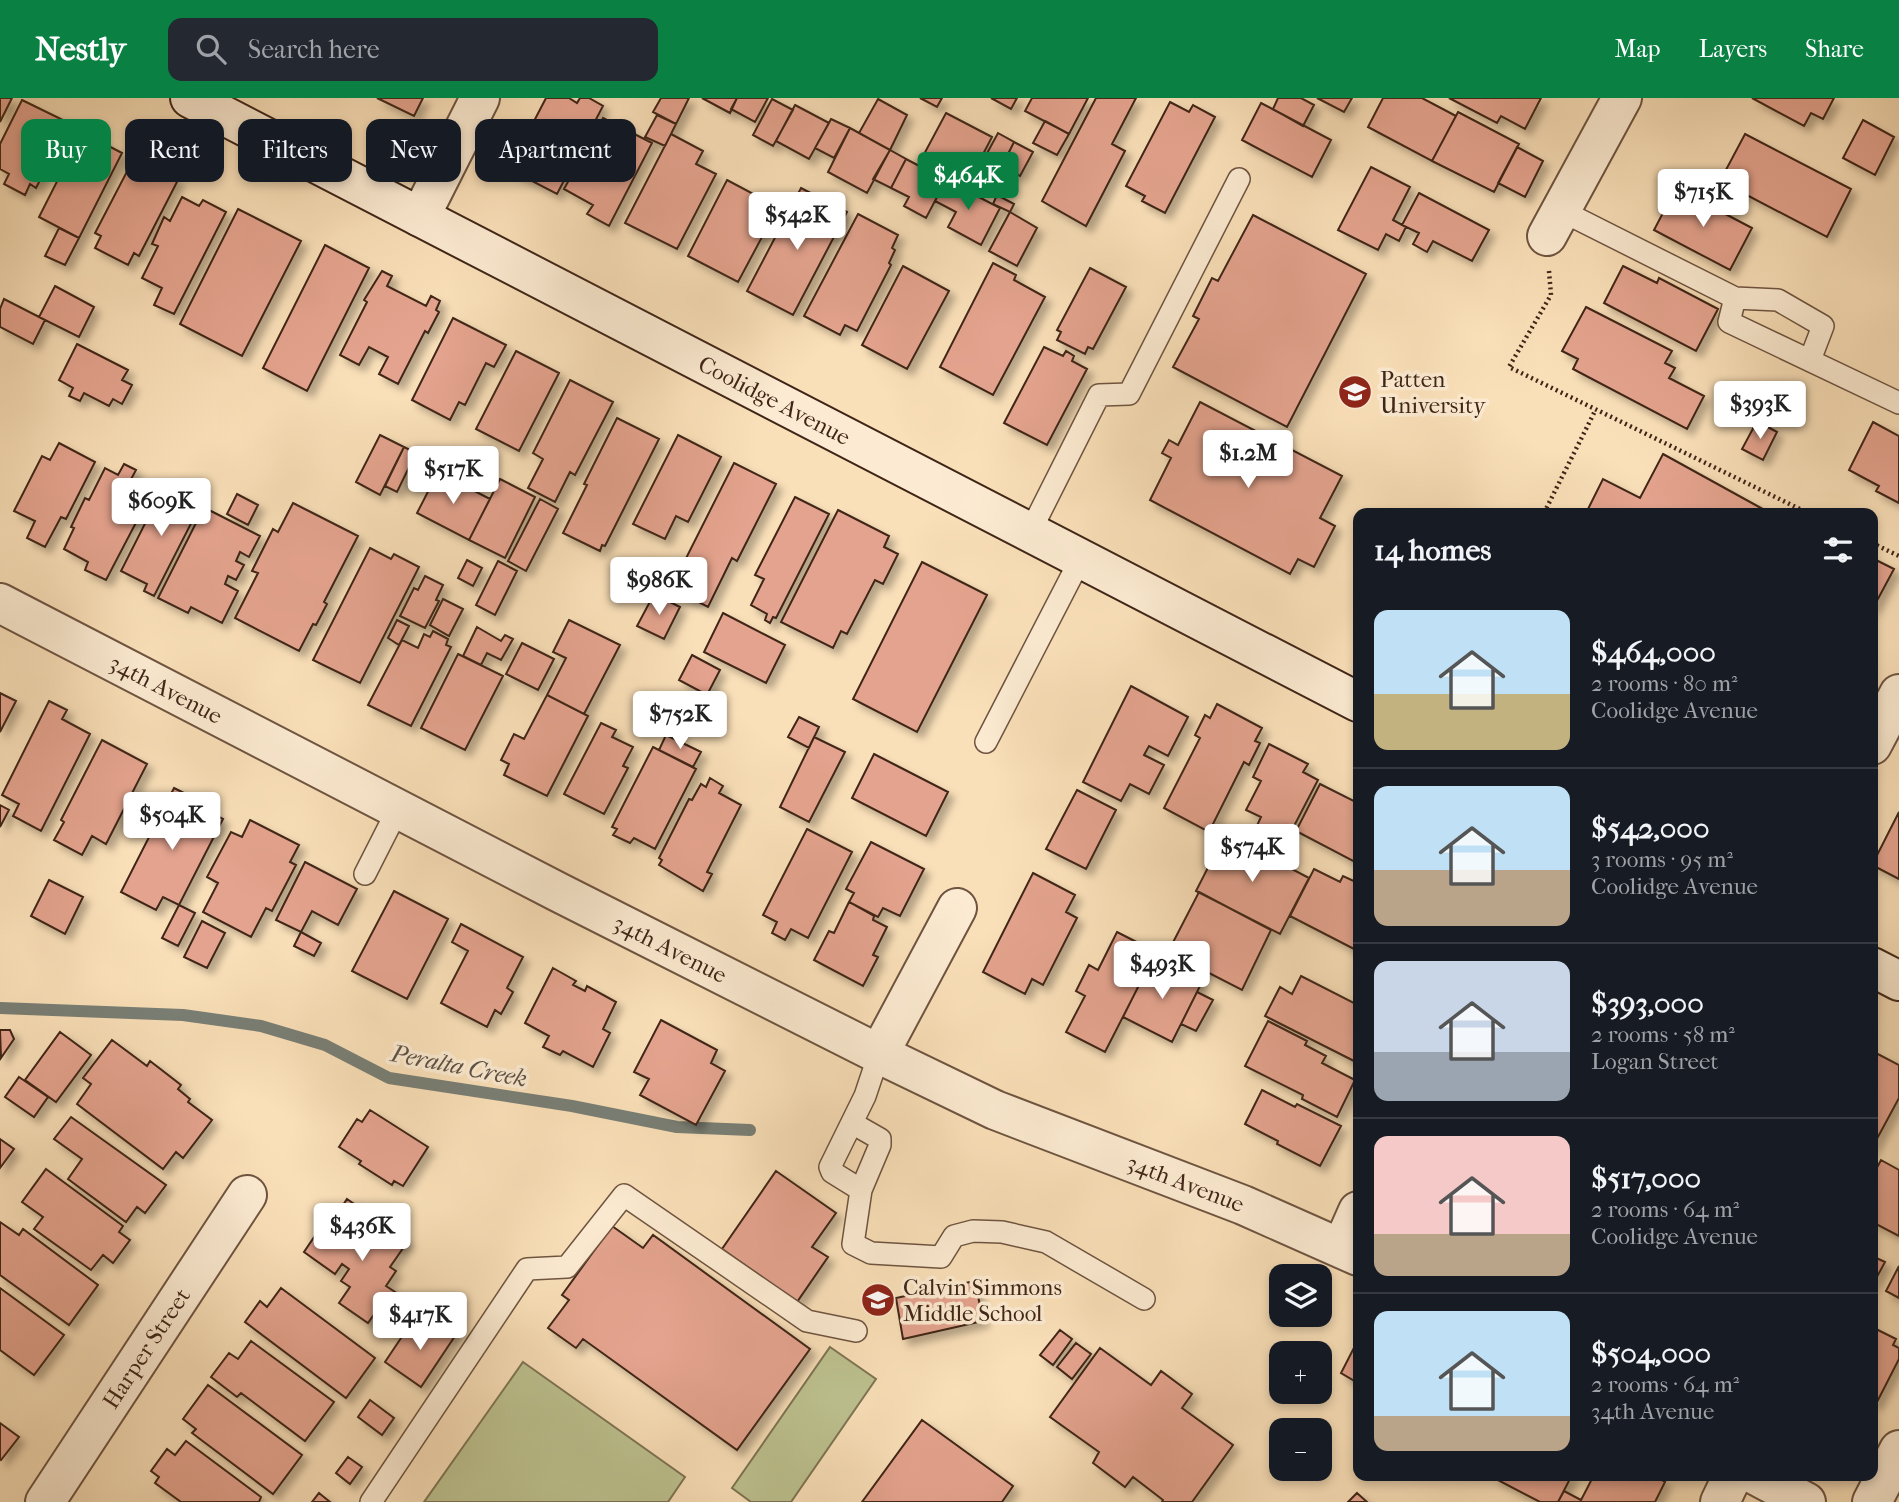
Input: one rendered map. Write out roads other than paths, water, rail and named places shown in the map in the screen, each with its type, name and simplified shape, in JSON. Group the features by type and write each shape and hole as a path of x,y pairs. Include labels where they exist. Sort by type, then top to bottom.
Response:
{"street":[{"name":"Coolidge Avenue","path":"190,98 1353,699"},
{"path":"420,217 480,98"},
{"path":"1553,223 1622,98"},
{"name":"34th Avenue","path":"0,603 398,809 879,1054 995,1110 1243,1205 1350,1252"},
{"path":"1878,734 1899,694"},
{"path":"879,1054 957,908"},
{"path":"1878,970 1899,981"},
{"name":"Harper Street","path":"45,1502 247,1195"},
{"path":"1872,1502 1899,1450"},
{"path":"1720,1502 1730,1481"},
{"path":"1766,1481 1806,1502"}],"lane":[{"path":"1030,532 1100,395 1129,394 1239,179"},
{"path":"1553,223 1735,298 1778,300 1823,326 1811,360"},
{"path":"1735,298 1729,321 1899,403"},
{"path":"986,742 1081,558"},
{"path":"365,874 398,809"},
{"path":"861,1190 832,1172 830,1167 865,1096 879,1054"},
{"path":"852,1123 880,1139 861,1190 853,1244 871,1253 941,1256 954,1236 973,1231 1002,1232 1046,1242 1144,1298"},
{"path":"370,1502 527,1269 567,1266 624,1195 807,1321 856,1331"}],"waterway":[{"name":"Peralta Creek","path":"0,1008 183,1015 261,1026 325,1045 389,1078 572,1106 677,1127 750,1130"}],"place":[{"name":"Patten University","path":"1355,392"},
{"name":"Calvin Simmons Middle School","path":"878,1300"}]}
